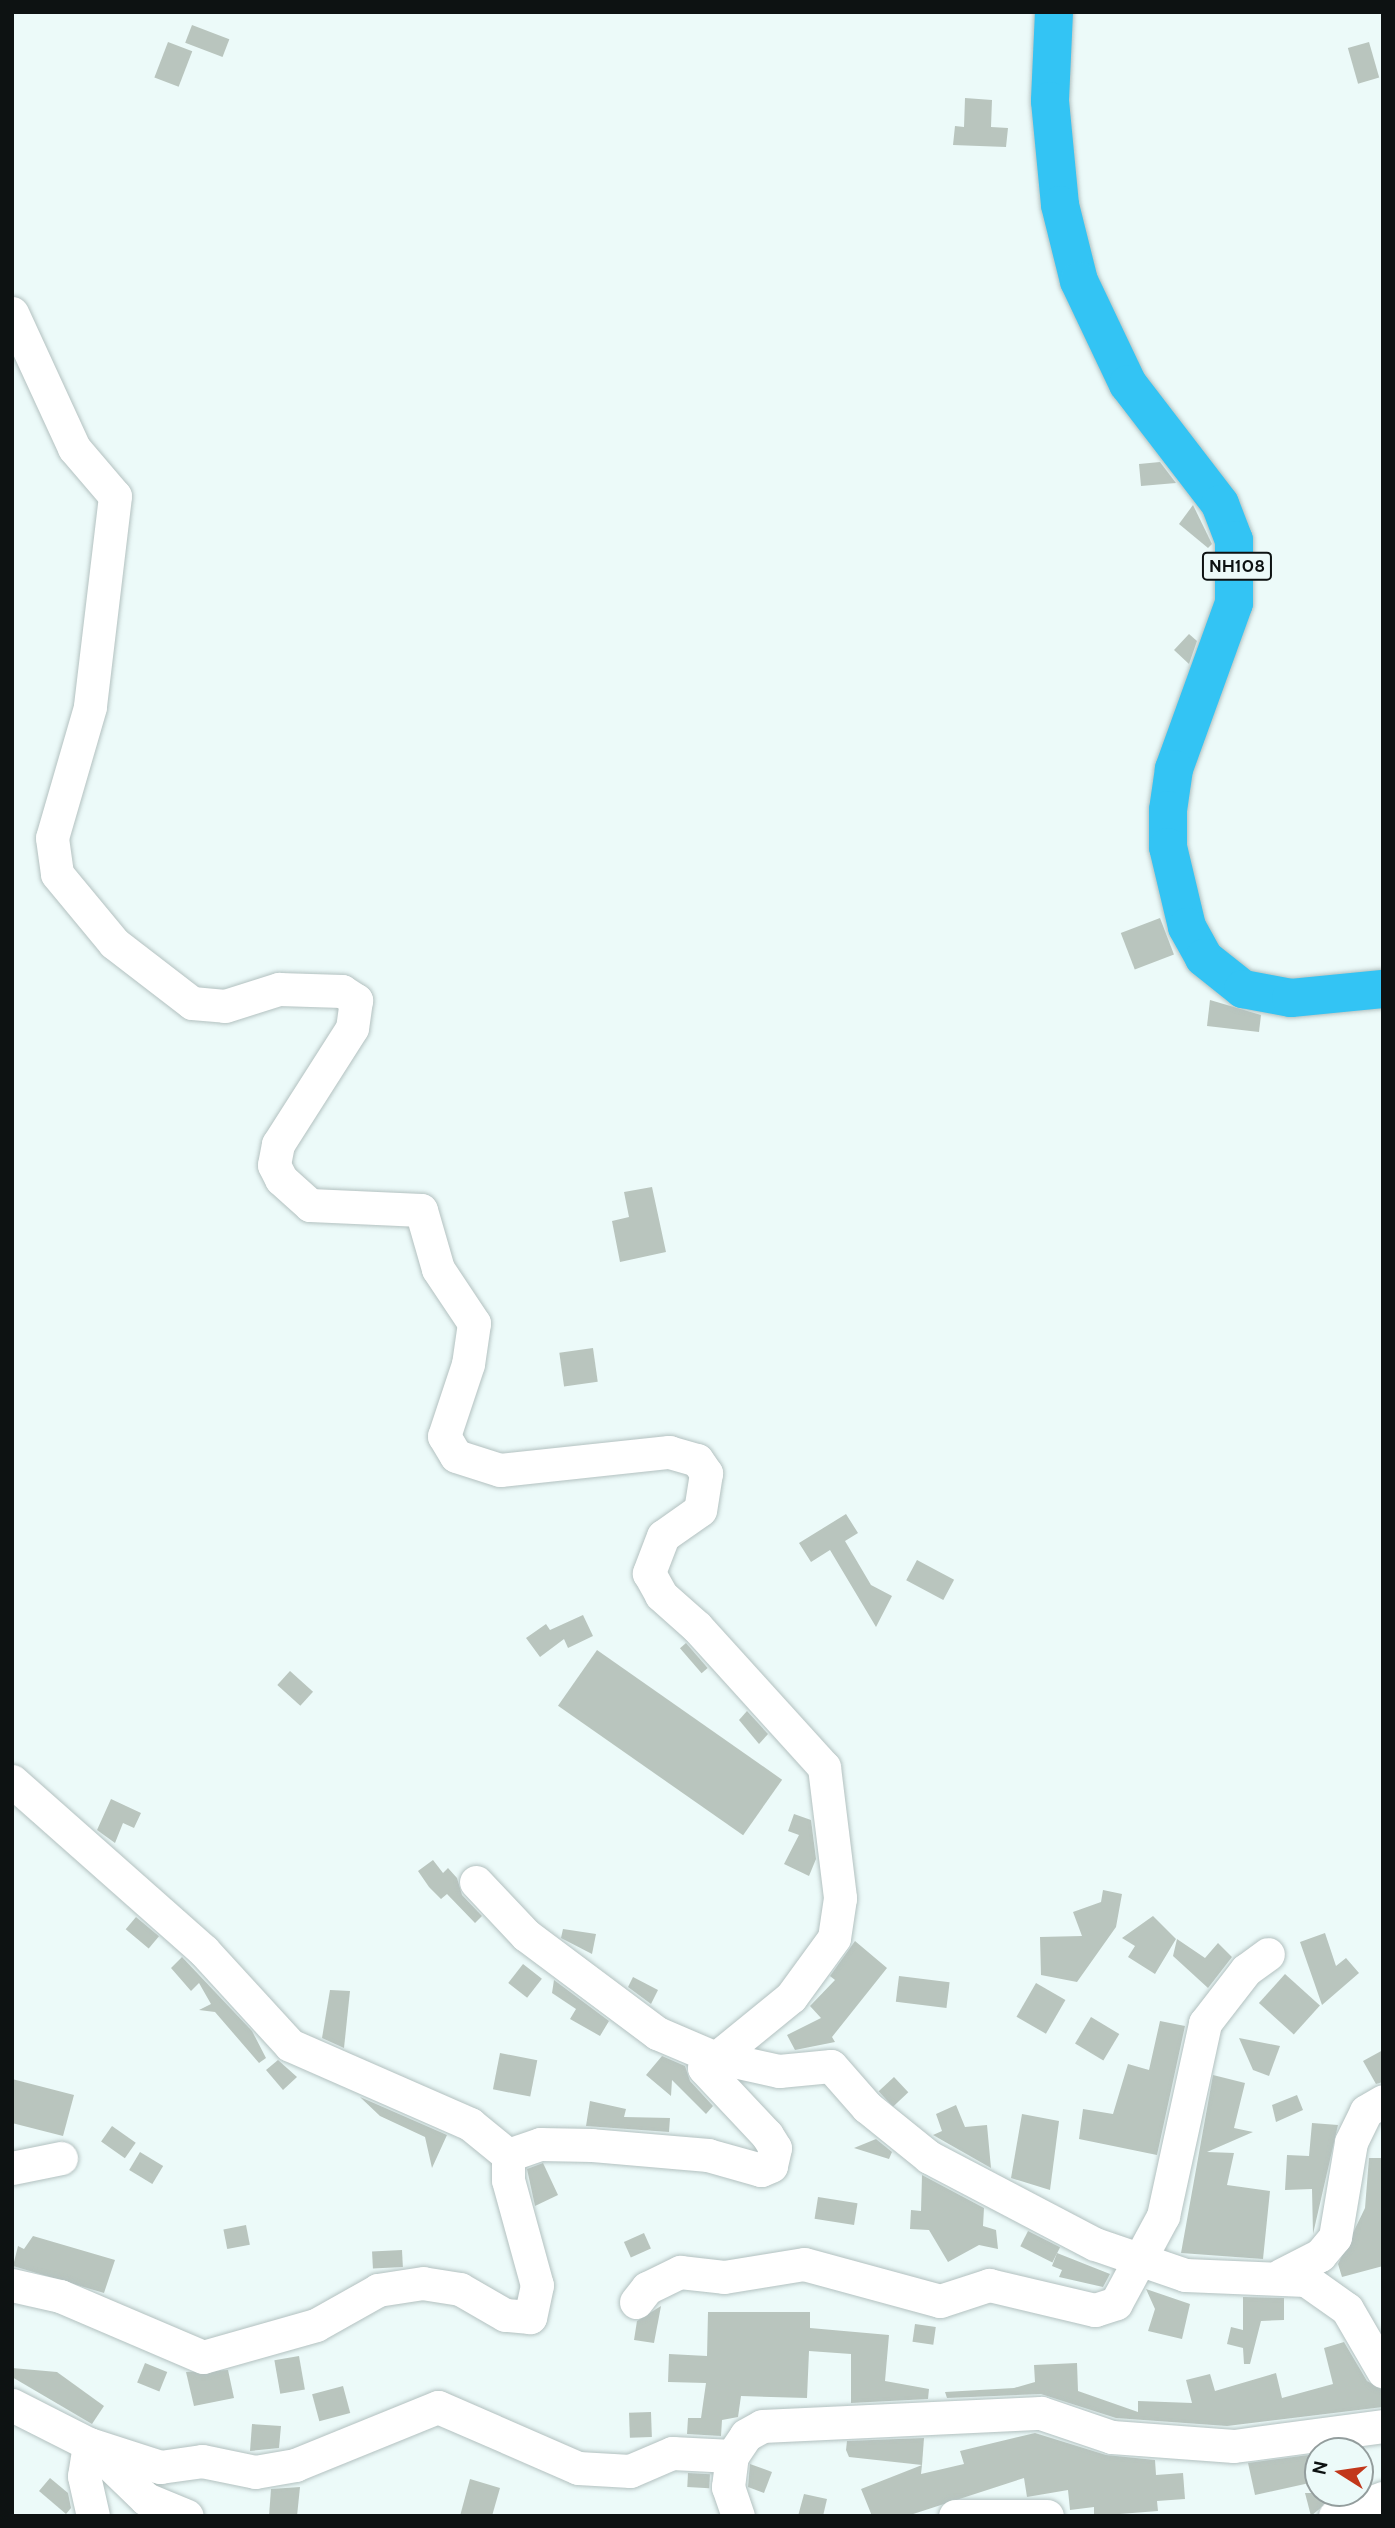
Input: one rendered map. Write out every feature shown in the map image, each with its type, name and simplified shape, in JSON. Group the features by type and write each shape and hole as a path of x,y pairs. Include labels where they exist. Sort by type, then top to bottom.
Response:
{"highway":[{"name":"NH108","path":"1054,12 1050,101 1060,205 1079,281 1128,384 1220,504 1234,540 1234,603 1174,769 1168,810 1168,847 1187,927 1204,958 1242,989 1291,998 1383,989"}],"street":[{"path":"12,313 74,447 115,496 90,707 52,838 57,874 68,893 114,943 192,1003 225,1006 279,989 352,995 352,1028 278,1144 274,1165 281,1179 310,1205 421,1210 438,1269 474,1323 468,1364 444,1436 456,1457 500,1470 669,1452 697,1461 706,1481 700,1510 663,1536 650,1560 654,1586 824,1767 840,1898 834,1938 792,1997 711,2056 704,2072 767,2135 775,2148 771,2166 761,2171 708,2155 593,2146 540,2144 508,2155"},
{"path":"12,1782 204,1951 290,2045 470,2124 508,2155"},
{"path":"476,1882 526,1935 624,2011 711,2056 792,2073 831,2066 867,2107 929,2157 1095,2244 1205,2278 1281,2275 1326,2290 1347,2309 1383,2371"},
{"path":"636,2302 647,2288 680,2272 724,2277 804,2264 940,2301 989,2285 1095,2310 1127,2290 1141,2258 1156,2236 1171,2189 1205,2023 1246,1970 1268,1954"},
{"path":"1281,2275 1320,2255 1335,2237 1351,2142 1366,2111 1383,2101"},
{"path":"12,2285 60,2296 203,2357 316,2325 378,2290 423,2283 460,2289 505,2315 530,2317 537,2285 508,2180 508,2155"},
{"path":"12,2168 61,2158"},
{"path":"12,2405 89,2444 160,2467 202,2461 256,2472 295,2465 438,2407 578,2468 630,2471 672,2453 732,2456"},
{"path":"738,2516 728,2487 732,2456 746,2435 762,2426 1041,2413 1112,2437 1234,2446 1383,2426"},
{"path":"89,2444 85,2476 93,2516"},
{"path":"89,2444 146,2499 187,2516"},
{"path":"1335,2516 1383,2498"},
{"path":"955,2516 1047,2516"}],"building":[{"path":"192,25 229,39 223,57 185,43"},
{"path":"168,42 192,51 179,87 154,77"},
{"path":"1369,42 1379,78 1358,84 1348,48"},
{"path":"965,98 992,100 991,127 1008,128 1006,147 953,145 955,126 964,127"},
{"path":"1160,462 1176,483 1141,486 1139,464"},
{"path":"1193,505 1212,544 1208,548 1179,524"},
{"path":"1189,634 1197,641 1189,664 1174,650"},
{"path":"1160,918 1174,954 1135,969 1121,933"},
{"path":"1210,1000 1261,1015 1259,1032 1207,1026"},
{"path":"652,1187 666,1252 620,1262 612,1221 629,1217 624,1192"},
{"path":"593,1348 598,1382 564,1386 559,1353"},
{"path":"846,1514 858,1533 845,1541 871,1585 892,1596 876,1627 830,1550 811,1562 799,1543"},
{"path":"917,1560 954,1580 943,1600 906,1580"},
{"path":"583,1615 593,1636 568,1648 564,1639 540,1657 526,1638 546,1624 550,1630"},
{"path":"686,1643 708,1668 702,1673 680,1648"},
{"path":"597,1650 782,1780 743,1835 558,1706"},
{"path":"290,1671 313,1692 300,1706 277,1685"},
{"path":"747,1711 768,1734 759,1744 739,1720"},
{"path":"111,1799 141,1813 134,1828 123,1823 115,1843 97,1830"},
{"path":"794,1814 811,1820 816,1859 809,1876 784,1864 799,1835 788,1831"},
{"path":"433,1860 443,1873 448,1868 457,1878 462,1895 482,1916 475,1923 447,1894 441,1899 418,1871"},
{"path":"1103,1890 1122,1894 1116,1927 1077,1982 1041,1975 1040,1937 1082,1936 1073,1912 1101,1902"},
{"path":"1153,1916 1176,1939 1155,1974 1128,1957 1135,1946 1122,1938"},
{"path":"136,1917 159,1936 149,1949 126,1929"},
{"path":"563,1929 596,1934 592,1954 561,1938"},
{"path":"1325,1933 1336,1966 1346,1958 1359,1973 1322,2005 1300,1942"},
{"path":"1177,1939 1205,1958 1218,1943 1232,1957 1208,1988 1173,1956"},
{"path":"855,1941 887,1968 832,2037 835,2042 795,2050 787,2035 821,2018 810,2006 835,1980 830,1976"},
{"path":"182,1957 252,2031 266,2058 259,2063 215,2012 199,2010 211,2004 199,1983 191,1991 171,1968"},
{"path":"523,1964 542,1979 527,1998 508,1983"},
{"path":"1285,1974 1320,2005 1294,2034 1259,2003"},
{"path":"899,1976 950,1982 946,2008 896,2002"},
{"path":"633,1977 658,1990 651,2004 628,1987"},
{"path":"554,1980 609,2021 600,2036 570,2019 576,2009 552,1993"},
{"path":"1036,1983 1065,2000 1046,2034 1016,2017"},
{"path":"330,1990 350,1991 344,2048 322,2038"},
{"path":"1091,2017 1119,2034 1103,2061 1075,2044"},
{"path":"1160,2021 1185,2026 1157,2155 1079,2139 1083,2109 1113,2114 1128,2064 1149,2070"},
{"path":"1239,2038 1280,2046 1269,2076 1253,2070"},
{"path":"1383,2050 1383,2082 1376,2084 1363,2061"},
{"path":"500,2053 537,2060 530,2097 493,2089"},
{"path":"662,2056 685,2066 690,2081 713,2106 706,2114 672,2080 671,2096 646,2075"},
{"path":"278,2060 297,2077 283,2090 266,2070"},
{"path":"1213,2075 1245,2083 1234,2128 1253,2132 1207,2152 1234,2153 1227,2185 1270,2191 1263,2259 1181,2253"},
{"path":"894,2077 908,2092 893,2107 879,2091"},
{"path":"12,2079 74,2095 63,2136 12,2123"},
{"path":"1297,2095 1303,2110 1276,2122 1272,2105"},
{"path":"360,2097 447,2135 432,2168 425,2137 380,2116"},
{"path":"590,2101 626,2109 624,2117 670,2118 669,2132 586,2126"},
{"path":"956,2105 965,2127 987,2125 991,2168 933,2135 942,2131 936,2114"},
{"path":"1022,2114 1059,2121 1050,2190 1011,2178"},
{"path":"1312,2123 1338,2125 1313,2234 1312,2189 1285,2190 1287,2155 1309,2156"},
{"path":"112,2126 136,2143 125,2158 101,2142"},
{"path":"876,2139 892,2152 889,2159 854,2148"},
{"path":"140,2152 163,2166 152,2184 129,2170"},
{"path":"1369,2158 1383,2158 1383,2266 1342,2277 1338,2264 1365,2208"},
{"path":"543,2163 558,2195 535,2206 527,2169"},
{"path":"922,2175 984,2208 983,2226 996,2230 998,2249 979,2245 948,2262 929,2230 910,2229 911,2210 921,2211"},
{"path":"818,2197 858,2203 854,2225 815,2219"},
{"path":"246,2225 250,2245 227,2249 223,2229"},
{"path":"1028,2231 1060,2247 1052,2262 1020,2246"},
{"path":"644,2233 651,2249 631,2257 624,2242"},
{"path":"33,2236 115,2260 104,2293 13,2266 18,2246 24,2249"},
{"path":"402,2250 403,2267 373,2269 372,2252"},
{"path":"1057,2253 1110,2274 1103,2287 1059,2277 1062,2270 1052,2266"},
{"path":"1146,2289 1190,2304 1182,2339 1148,2331 1155,2309"},
{"path":"1243,2297 1284,2298 1284,2320 1261,2321 1250,2364 1244,2364 1243,2348 1227,2344 1231,2327 1243,2330"},
{"path":"661,2306 654,2343 634,2340 637,2321"},
{"path":"708,2312 810,2312 810,2328 889,2335 885,2381 929,2389 928,2399 851,2403 851,2354 809,2351 807,2398 741,2396 738,2417 722,2420 721,2436 687,2434 688,2418 701,2418 706,2383 668,2382 669,2354 707,2356"},
{"path":"915,2324 936,2327 933,2345 912,2342"},
{"path":"1344,2342 1367,2381 1383,2390 1383,2407 1227,2426 1116,2418 1041,2394 947,2398 945,2392 1014,2388 1035,2382 1034,2365 1077,2363 1078,2391 1138,2412 1138,2401 1192,2403 1186,2380 1210,2374 1215,2391 1276,2373 1282,2398 1333,2384 1324,2348"},
{"path":"299,2356 305,2389 280,2394 274,2360"},
{"path":"145,2363 167,2372 159,2391 137,2382"},
{"path":"12,2368 57,2372 104,2406 92,2424 12,2377"},
{"path":"228,2370 234,2398 194,2406 186,2372"},
{"path":"343,2386 350,2413 319,2421 312,2394"},
{"path":"651,2412 652,2437 630,2438 629,2413"},
{"path":"252,2424 281,2426 279,2448 250,2451"},
{"path":"1035,2433 1106,2455 1155,2460 1156,2475 1183,2473 1185,2499 1157,2501 1158,2511 1094,2516 1094,2507 1070,2510 1068,2490 1027,2497 1024,2478 907,2516 872,2516 861,2489 922,2465 921,2474 964,2464 960,2451"},
{"path":"924,2438 922,2465 849,2457 846,2450 847,2441"},
{"path":"1304,2456 1304,2484 1255,2495 1248,2463"},
{"path":"750,2464 772,2472 764,2493 748,2487"},
{"path":"688,2473 710,2474 709,2488 687,2487"},
{"path":"50,2478 68,2493 71,2508 66,2514 39,2491"},
{"path":"470,2479 500,2488 492,2516 460,2516"},
{"path":"300,2487 297,2516 269,2516 271,2489"},
{"path":"804,2494 827,2499 823,2516 798,2516"},
{"path":"1309,2507 1322,2507 1311,2516"}]}
